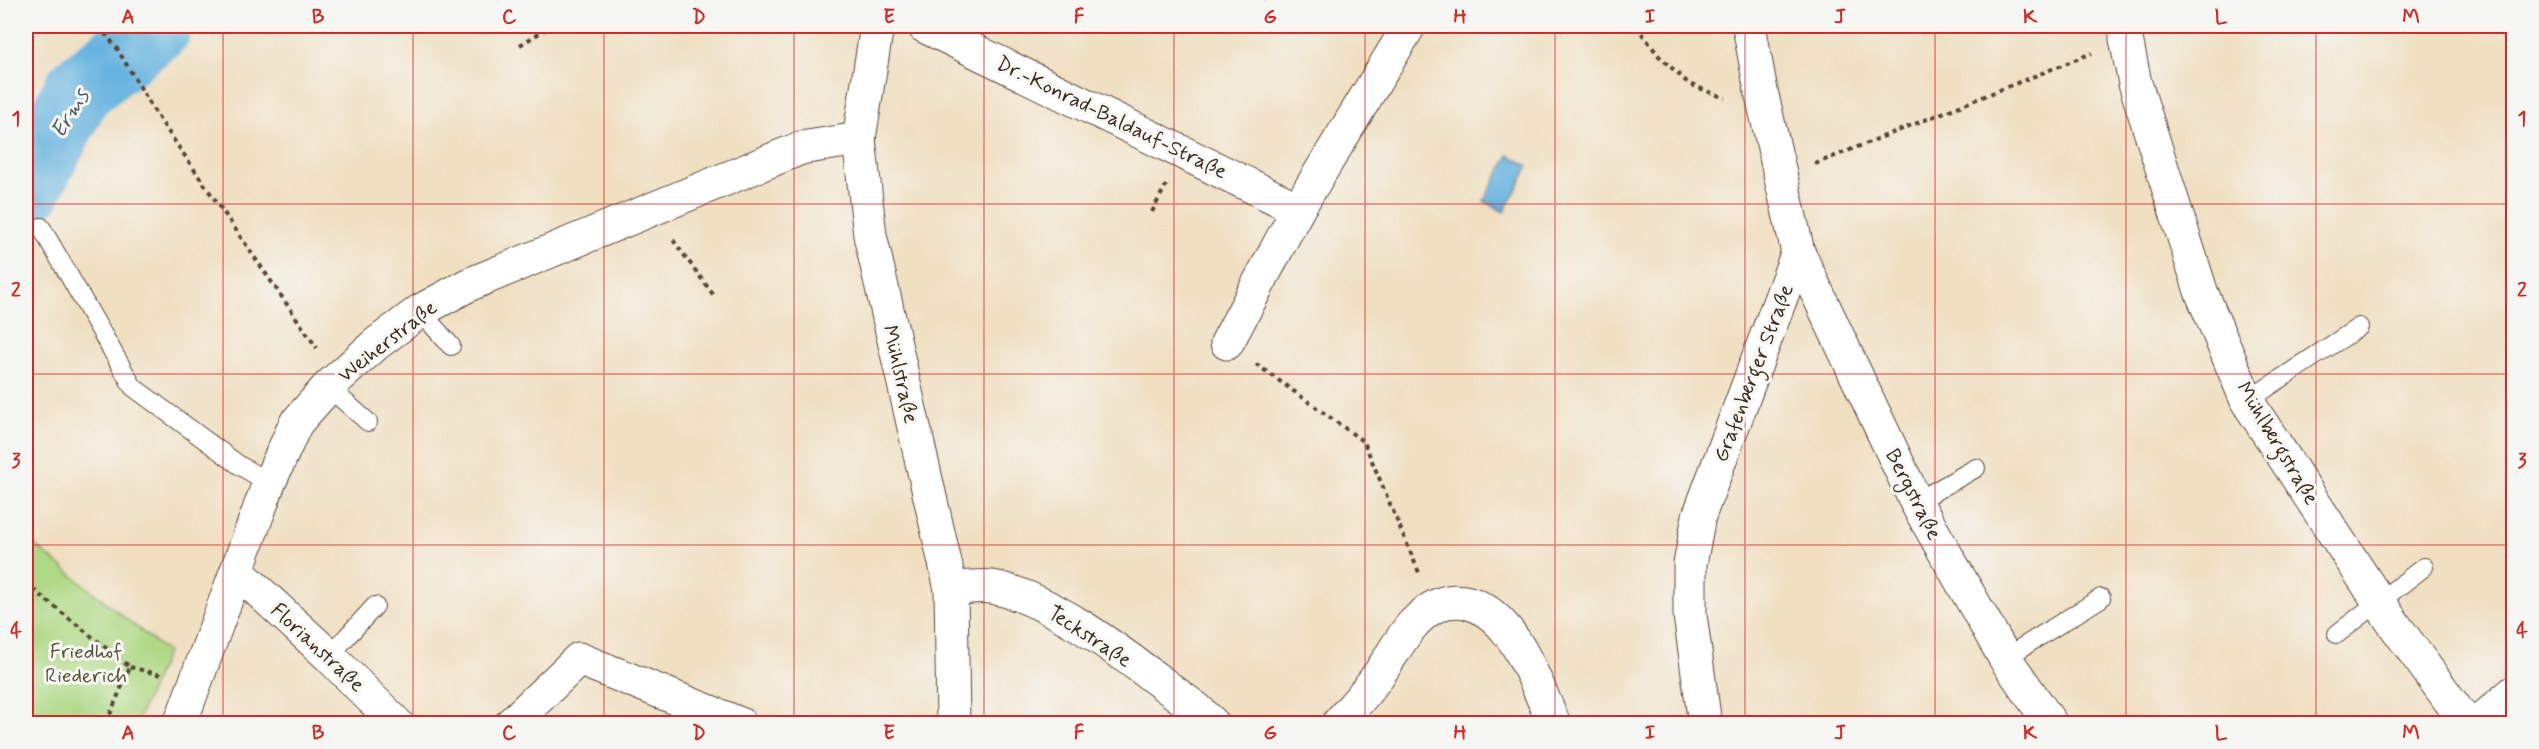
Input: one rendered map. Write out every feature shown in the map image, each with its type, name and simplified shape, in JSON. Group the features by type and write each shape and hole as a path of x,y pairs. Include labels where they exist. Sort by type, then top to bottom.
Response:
{"street":[{"name":"Mühlstraße","path":"878,26 859,139 870,235 951,589 953,723"},
{"name":"Dr.-Konrad-Baldauf-Straße","path":"924,26 1298,209"},
{"path":"1227,343 1298,209 1409,26"},
{"path":"1749,26 1761,92 1798,252"},
{"name":"Mühlbergstraße","path":"2126,32 2135,83 2200,291 2247,401 2378,601 2467,723"},
{"name":"Weiherstraße","path":"180,723 238,572 269,483 296,423 333,383 375,344 449,293 801,148 859,139"},
{"name":"Bergstraße","path":"1798,252 1916,502 2005,658 2051,723"},
{"name":"Grafenberger Straße","path":"1705,723 1690,615 1690,564 1697,526 1798,252"},
{"name":"Florianstraße","path":"238,572 397,723"},
{"name":"Teckstraße","path":"951,589 991,587 1031,599 1065,616 1197,709 1213,723"},
{"path":"1338,723 1373,682 1413,624 1433,607 1456,599 1482,607 1505,627 1525,660 1554,723"},
{"path":"511,723 579,659 740,723"},
{"path":"2477,723 2514,692"}],"lane":[{"path":"41,227 133,387 239,465 269,483"},
{"path":"420,311 450,346"},
{"path":"2247,401 2359,327"},
{"path":"333,383 368,422"},
{"path":"1916,502 1976,468"},
{"path":"2337,634 2424,567"},
{"path":"2005,658 2101,598"},
{"path":"329,656 375,606"}],"path":[{"path":"99,26 116,47 156,114 333,383"},
{"path":"520,45 551,26"},
{"path":"1636,26 1659,56 1689,84 1724,99 1761,92"},
{"path":"1781,178 2126,32"},
{"path":"651,210 715,297"},
{"path":"1227,343 1364,442 1424,584"},
{"path":"26,584 130,667 106,723"}],"green space":[{"name":"Friedhof Riederich","path":"26,538 167,652 136,723 26,723"}],"water":[{"path":"1509,155 1529,166 1504,212 1484,201"}],"waterway":[{"name":"Erms","path":"26,191 78,90 158,26"}]}
